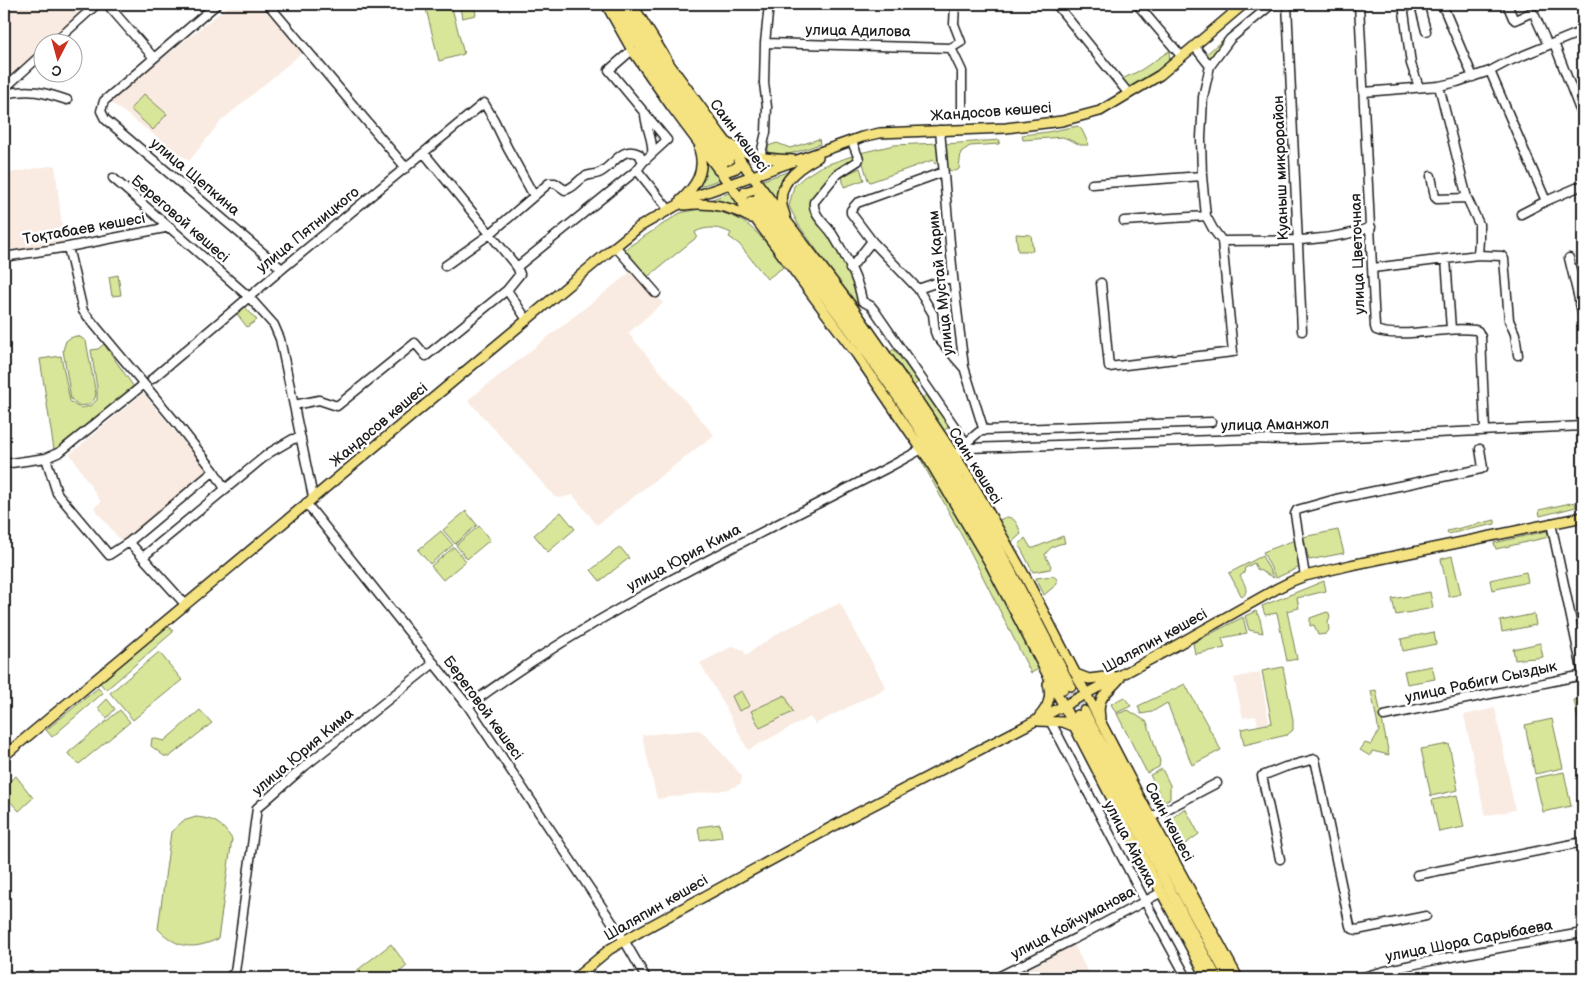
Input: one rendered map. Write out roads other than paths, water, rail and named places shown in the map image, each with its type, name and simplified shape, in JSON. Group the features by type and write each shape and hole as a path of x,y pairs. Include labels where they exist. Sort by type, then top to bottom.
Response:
{"main road":[{"name":"Саин көшесі","path":"606,4 650,78 697,141 727,163 752,177 759,225 885,394 922,449 988,562 1043,669 1064,690"},
{"name":"Саин көшесі","path":"615,4 656,74 727,163"},
{"name":"Саин көшесі","path":"624,4 663,70 727,163"},
{"name":"Саин көшесі","path":"632,4 670,66 721,135 727,163 728,184 754,198 790,224 853,308 967,474 1026,578 1150,817 1222,948 1234,976"},
{"name":"Жандосов көшесі","path":"4,756 639,227 696,196 862,136 880,133 1005,128 1062,121 1100,111 1160,75 1244,4"},
{"name":"Жандосов көшесі","path":"799,160 881,137 913,132"},
{"path":"721,135 738,150 760,158 799,160"},
{"path":"671,208 695,186 699,178 702,159 697,141"},
{"path":"790,224 783,211 783,188 794,172 800,167 824,154"},
{"name":"Саин көшесі","path":"754,198 880,366 914,407 959,480 1026,600 1073,712 1217,978"},
{"path":"671,208 700,203 709,204 743,214 759,225"},
{"name":"Саин көшесі","path":"880,366 969,512 1064,690"},
{"path":"880,366 911,391"},
{"path":"880,366 885,394"},
{"path":"942,438 959,480"},
{"path":"929,460 955,489"},
{"name":"Шаляпин көшесі","path":"575,978 624,940 854,815 1035,721 1073,712 1088,698 1123,674 1278,588 1305,576 1351,565 1583,517"},
{"path":"1035,721 1048,705 1050,695 1043,669"},
{"path":"1064,690 1062,695 1079,687 1078,678 1094,680 1123,674"},
{"path":"1102,725 1099,710 1101,699 1123,674"},
{"name":"Саин көшесі","path":"1073,712 1074,726 1207,978"},
{"name":"Саин көшесі","path":"1073,712 1191,909 1234,976"},
{"path":"1035,721 1063,722 1074,726"},
{"path":"1175,898 1189,945"},
{"path":"1191,909 1222,948"}],"street":[{"path":"66,32 98,4"},
{"path":"107,4 154,58 217,4"},
{"path":"268,4 406,168"},
{"path":"760,158 766,132 767,107 764,83 765,43 769,4"},
{"path":"955,4 954,24 960,42 951,48 962,71 962,109"},
{"path":"1056,4 1129,94"},
{"path":"1137,4 1182,58"},
{"path":"1227,4 1234,12"},
{"path":"1101,283 1109,367 1233,352 1222,241 1206,216 1201,138 1203,97 1210,66 1230,39 1272,4"},
{"name":"Куаныш микрорайон","path":"1286,4 1302,331"},
{"name":"улица Цветочная","path":"1359,4 1375,327 1376,330 1381,332 1391,333 1451,329 1478,331 1480,334 1485,430"},
{"path":"1404,4 1412,64 1419,87"},
{"path":"1419,4 1426,31"},
{"path":"1442,4 1473,77"},
{"path":"1507,4 1515,20 1530,13 1534,14 1551,44 1583,118"},
{"path":"1364,92 1439,86 1473,77 1583,31"},
{"name":"улица Адилова","path":"765,43 951,48"},
{"path":"1195,47 1210,66"},
{"path":"517,267 637,170 667,140 608,70 632,50"},
{"name":"улица Щепкина","path":"154,58 104,101 101,110 105,120 282,269"},
{"path":"4,93 7,86 32,63"},
{"path":"1490,71 1546,201"},
{"path":"1439,86 1467,198 1479,224 1480,240 1478,255"},
{"path":"4,93 34,91 67,100"},
{"name":"улица Пятницкого","path":"152,379 484,103 534,196"},
{"path":"645,113 645,123 653,146 652,153"},
{"name":"улица Мустай Карим","path":"940,130 953,277 964,367 984,431"},
{"path":"853,144 858,161 836,176 814,202 813,207 818,217 832,233 850,269 862,301 871,306 875,311 955,426 966,445"},
{"path":"445,266 490,234 549,183 555,183 565,190 571,189 584,177 599,173 622,154 628,152 639,154 643,162"},
{"path":"294,406 319,400 337,406 415,343 426,356 507,290 520,274 517,267 424,153"},
{"path":"637,170 671,208"},
{"path":"943,172 857,203 851,210 851,213 872,241 918,289 933,314 936,335 964,367"},
{"path":"1092,184 1202,176"},
{"path":"1432,176 1435,197 1437,199 1467,198"},
{"name":"Береговой көшесі","path":"113,178 249,297 274,325 278,332 301,438 309,500 468,706 624,940 646,978"},
{"path":"1521,214 1583,185"},
{"path":"1124,221 1206,216"},
{"name":"Тоқтабаев көшесі","path":"4,257 68,247 170,227"},
{"path":"1222,241 1297,239 1354,233 1371,227"},
{"path":"850,269 872,241"},
{"path":"615,246 656,293"},
{"path":"68,247 83,311 179,426 225,489"},
{"path":"1373,268 1478,255 1500,256 1504,258 1509,320 1515,334 1518,355"},
{"path":"1569,258 1583,316"},
{"path":"1446,259 1451,329"},
{"path":"918,289 953,277"},
{"path":"507,290 527,320"},
{"path":"853,308 862,301"},
{"path":"884,352 896,343"},
{"path":"4,464 46,458 60,452 143,385"},
{"path":"953,455 979,432 984,431 1211,422"},
{"path":"942,438 955,426"},
{"name":"улица Аманжол","path":"966,445 1245,439 1288,440 1583,426"},
{"path":"144,556 269,453 294,439 301,438"},
{"name":"улица Юрия Кима","path":"468,706 518,670 663,583 922,449"},
{"path":"1305,576 1295,514 1297,510 1336,499 1481,469 1483,468 1480,449"},
{"path":"46,458 57,493 109,555 130,542 214,472"},
{"path":"1551,523 1583,674"},
{"path":"130,542 185,604"},
{"name":"улица Юрия Кима","path":"228,978 235,972 257,808 305,766 434,663"},
{"name":"улица Рабиги Сыздык","path":"1384,716 1583,674"},
{"name":"улица Айриха","path":"1050,722 1187,978"},
{"path":"1280,859 1262,776 1285,767 1314,760 1350,926 1357,930 1426,916"},
{"path":"1150,817 1218,783"},
{"path":"1417,875 1583,842"},
{"name":"улица Койчуманова","path":"996,978 1162,892"},
{"name":"улица Шора Сарыбаева","path":"1361,978 1437,960 1583,933"}],"tunnel":[{"path":"732,163 756,195"},
{"path":"724,166 749,197"},
{"path":"1071,686 1084,711"},
{"path":"1063,689 1077,715"}]}
